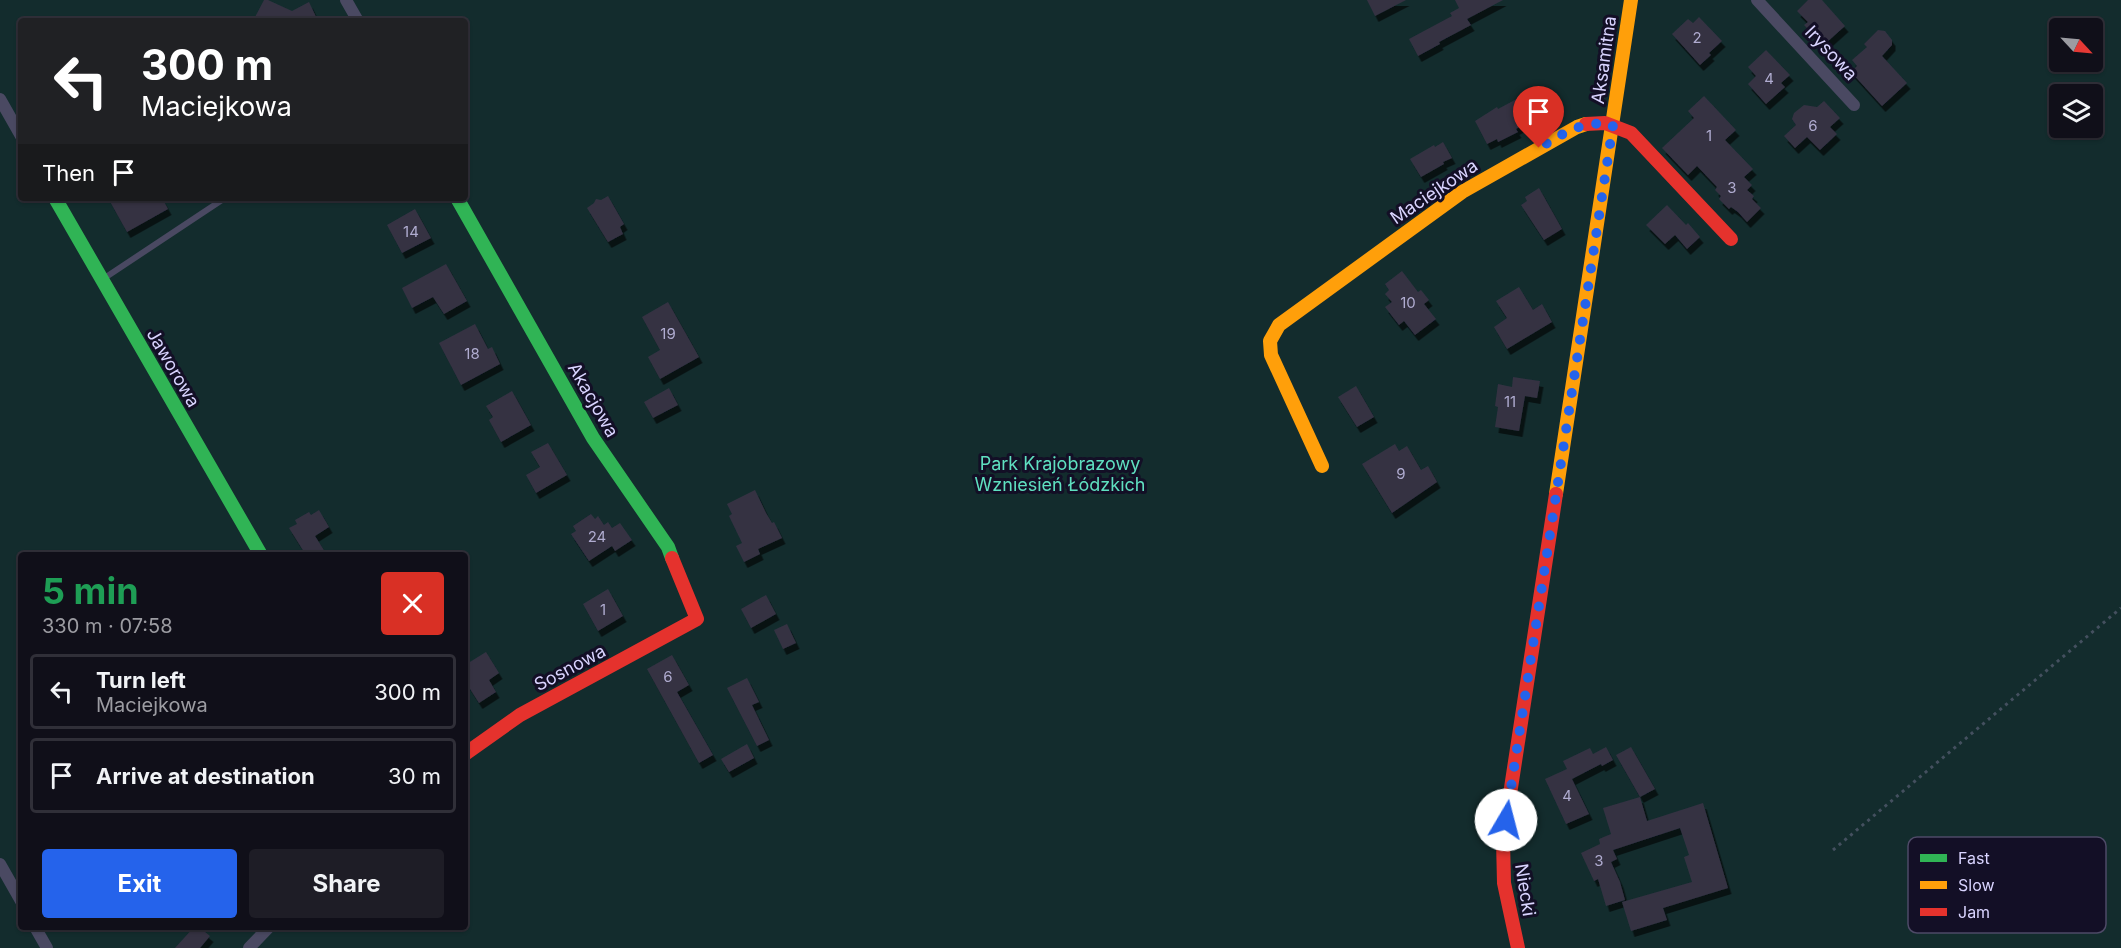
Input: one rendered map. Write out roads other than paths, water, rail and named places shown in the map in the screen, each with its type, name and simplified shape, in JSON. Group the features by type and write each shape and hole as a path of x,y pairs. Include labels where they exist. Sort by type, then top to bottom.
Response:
{"street":[{"path":"346,0 356,18"},
{"name":"Aksamitna","path":"1613,125 1631,0"},
{"name":"Irysowa","path":"1757,0 1854,105"},
{"path":"0,99 18,131"},
{"name":"Maciejkowa","path":"1322,466 1271,355 1270,341 1279,326 1462,192 1577,127 1596,123 1613,125"},
{"path":"1613,125 1631,133 1638,139 1731,239"},
{"name":"Niecki","path":"1518,948 1504,883 1503,840 1613,125"},
{"name":"Jaworowa","path":"57,201 259,552"},
{"name":"Akacjowa","path":"459,201 592,438 668,547 697,619"},
{"name":"Sosnowa","path":"468,752 520,715 697,619"},
{"path":"0,864 18,896"},
{"path":"38,930 47,948"},
{"path":"249,948 266,930"}],"lane":[{"path":"101,280 220,201"}],"park label":[{"name":"Park Krajobrazowy Wzniesień Łódzkich","path":"1060,474"}]}
